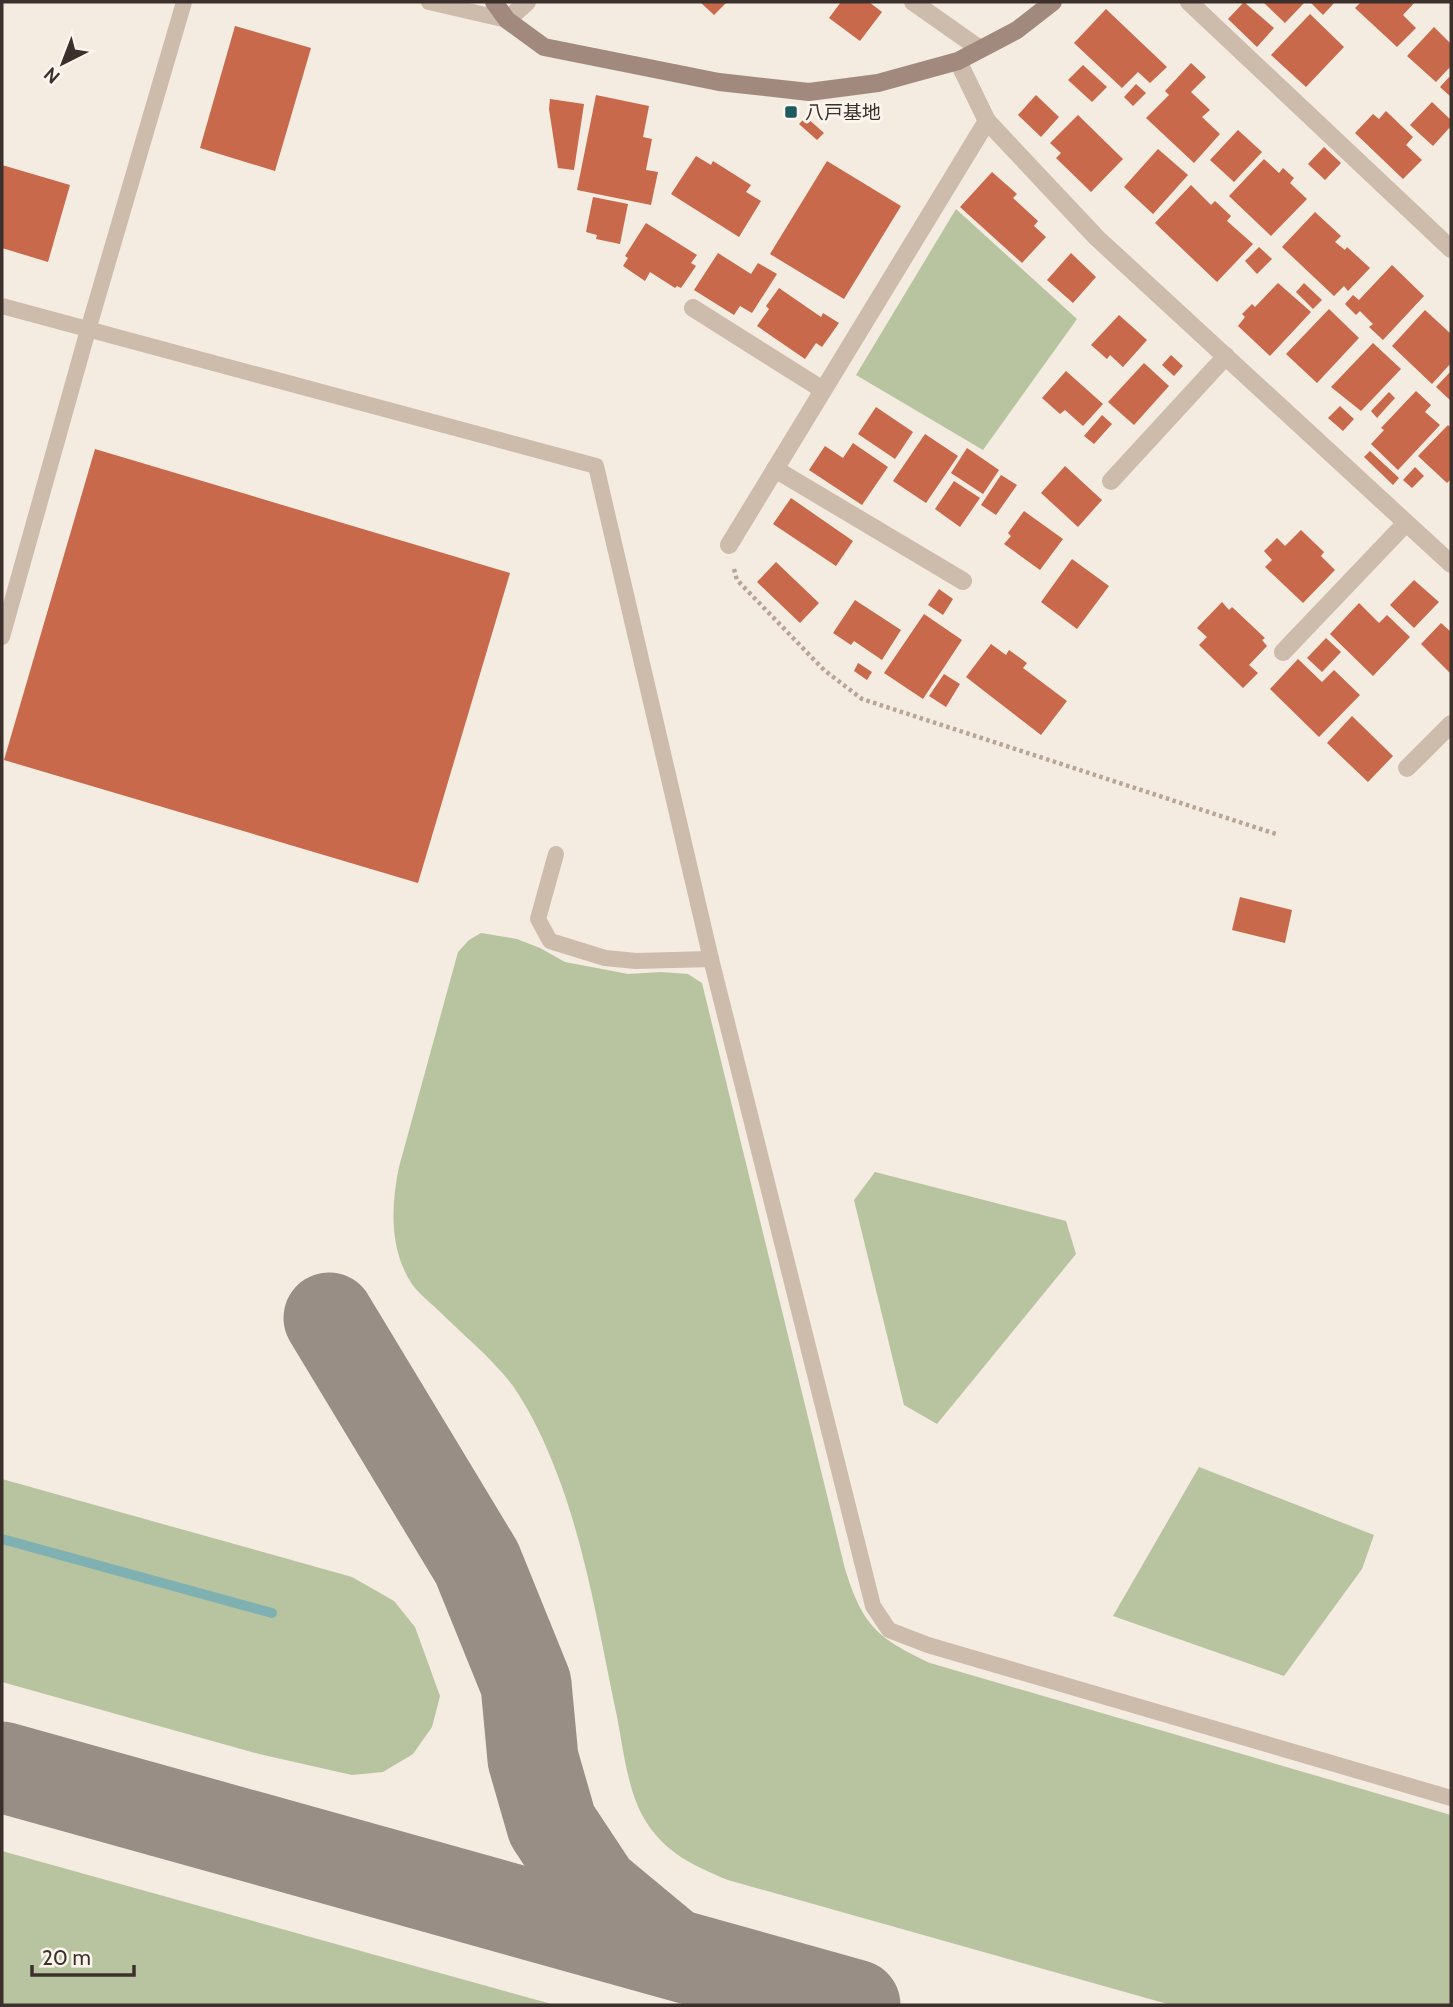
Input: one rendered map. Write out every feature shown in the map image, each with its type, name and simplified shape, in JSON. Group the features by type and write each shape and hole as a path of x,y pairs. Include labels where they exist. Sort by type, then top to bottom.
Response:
{"street":[{"path":"494,2 507,20 544,47 719,82 809,92 878,83 958,61 1017,30 1053,2"},
{"path":"507,20 527,2"},
{"path":"913,2 980,49"},
{"path":"1189,2 1451,249"},
{"path":"958,61 987,121 1097,238 1451,564"},
{"path":"729,545 987,121"},
{"path":"693,308 823,390"},
{"path":"1111,481 1226,356"},
{"path":"775,470 963,581"},
{"path":"1283,652 1406,523"},
{"path":"1408,768 1451,724"}],"lane":[{"path":"2,637 184,2"},
{"path":"429,2 507,20"},
{"path":"2,306 596,466 711,959 873,1606 888,1630 928,1645 1451,1798"},
{"path":"556,854 537,919 550,941 605,958 636,961 711,959"}],"path":[{"path":"729,545 737,580 824,670 862,699 1279,835"}],"green space":[{"path":"956,209 1077,319 983,450 856,375"},
{"path":"481,933 517,939 565,962 628,974 688,974 702,983 845,1569 858,1604 874,1628 897,1646 930,1663 1451,1815 1451,2005 1171,2005 728,1880 692,1864 662,1841 645,1820 634,1796 584,1560 547,1449 526,1406 505,1376 412,1284 399,1257 396,1242 394,1197 399,1167 458,952 469,940"},
{"path":"875,1172 1066,1221 1076,1254 937,1424 904,1405 854,1200"},
{"path":"1199,1467 1374,1535 1362,1569 1284,1676 1113,1616"},
{"path":"2,1479 352,1577 394,1601 415,1627 440,1696 432,1727 413,1754 383,1772 352,1775 259,1754 2,1682"},
{"path":"2,1851 555,2005 2,2005"}],"building":[{"path":"700,2 727,2 714,15"},
{"path":"841,2 869,2 882,12 860,41 829,18"},
{"path":"1244,2 1274,28 1257,47 1228,19"},
{"path":"1263,2 1305,2 1285,23"},
{"path":"1310,2 1335,2 1323,15"},
{"path":"1361,2 1415,2 1403,15 1416,28 1397,47 1355,8"},
{"path":"1106,9 1167,67 1150,83 1138,72 1122,88 1074,43"},
{"path":"1310,14 1344,47 1306,87 1271,55"},
{"path":"235,26 311,48 275,171 200,148"},
{"path":"1434,27 1451,44 1451,66 1436,82 1407,56"},
{"path":"1191,63 1206,77 1191,92 1210,110 1202,117 1220,134 1194,163 1146,118 1169,95 1165,91"},
{"path":"1083,65 1107,87 1092,102 1068,80"},
{"path":"1451,75 1451,97 1440,87"},
{"path":"1136,84 1146,93 1133,106 1124,97"},
{"path":"596,95 649,106 643,137 652,139 646,170 658,172 651,205 577,190"},
{"path":"1036,95 1059,117 1041,137 1018,115"},
{"path":"550,99 584,104 574,170 558,168 549,109"},
{"path":"1432,102 1451,120 1451,126 1433,146 1410,125"},
{"path":"1386,111 1413,137 1406,145 1422,160 1403,179 1355,133 1373,114 1379,119"},
{"path":"1078,115 1123,159 1091,192 1056,158 1061,153 1050,143"},
{"path":"806,117 824,133 817,140 799,124"},
{"path":"1238,130 1262,152 1234,182 1210,160"},
{"path":"1324,147 1341,163 1325,180 1308,164"},
{"path":"1158,149 1188,175 1153,214 1124,187"},
{"path":"696,156 711,165 713,161 751,185 746,192 761,201 739,237 671,194"},
{"path":"1264,159 1279,173 1283,168 1294,178 1290,183 1307,199 1271,236 1229,196"},
{"path":"827,161 901,206 844,299 770,254"},
{"path":"2,165 70,185 48,262 2,248"},
{"path":"992,172 1017,194 1013,198 1038,221 1034,226 1046,237 1022,263 960,207"},
{"path":"1191,185 1211,205 1215,201 1231,216 1227,221 1253,244 1217,282 1155,223"},
{"path":"593,197 628,204 620,244 596,239 597,235 586,232"},
{"path":"1315,212 1341,236 1335,242 1345,250 1347,247 1370,268 1348,291 1344,286 1334,296 1282,247"},
{"path":"646,223 697,255 691,263 696,266 681,288 675,288 650,272 645,281 623,266 628,258 625,256"},
{"path":"1259,247 1272,259 1257,274 1245,261"},
{"path":"718,253 751,274 758,263 777,274 752,313 740,306 734,315 694,290"},
{"path":"1071,253 1096,277 1073,303 1047,280"},
{"path":"1392,265 1424,296 1383,340 1369,327 1373,324 1360,311 1356,315 1345,304 1353,295 1359,300"},
{"path":"1278,283 1311,312 1270,356 1238,326 1245,317 1242,314 1252,304 1255,307"},
{"path":"1304,283 1322,300 1313,309 1296,292"},
{"path":"779,288 821,317 823,313 839,323 822,347 816,343 805,359 757,326 769,309 766,306"},
{"path":"1329,309 1359,338 1317,383 1286,354"},
{"path":"1425,310 1451,334 1451,363 1432,384 1392,346"},
{"path":"1119,315 1147,340 1123,367 1110,355 1107,359 1091,345"},
{"path":"1373,343 1401,369 1361,411 1331,387"},
{"path":"1171,355 1183,366 1174,376 1162,365"},
{"path":"1144,363 1169,386 1134,425 1108,402"},
{"path":"1066,371 1103,404 1083,426 1065,410 1060,414 1042,398"},
{"path":"1451,371 1451,401 1436,387"},
{"path":"1416,391 1431,405 1425,412 1440,425 1398,470 1371,444 1384,430 1381,428"},
{"path":"1389,392 1395,398 1377,418 1371,411"},
{"path":"1340,406 1354,419 1343,431 1328,418"},
{"path":"876,407 913,432 895,459 858,434"},
{"path":"1102,415 1112,424 1094,444 1084,436"},
{"path":"1448,425 1451,428 1451,479 1447,483 1418,456"},
{"path":"925,434 958,456 926,503 893,481"},
{"path":"853,443 888,467 862,505 809,470 825,446 843,458"},
{"path":"967,448 999,470 983,494 951,473"},
{"path":"95,449 510,573 418,883 4,760"},
{"path":"1370,451 1399,478 1393,485 1364,457"},
{"path":"1065,466 1102,500 1078,527 1041,493"},
{"path":"1415,467 1424,476 1412,488 1403,480"},
{"path":"1001,475 1017,485 996,515 981,505"},
{"path":"954,481 980,498 960,527 935,509"},
{"path":"791,498 853,541 836,566 773,524"},
{"path":"1024,511 1063,539 1040,570 1004,544 1011,536 1008,533"},
{"path":"1301,530 1324,552 1321,556 1335,570 1303,603 1265,567 1272,560 1264,551 1277,538 1285,546"},
{"path":"1072,559 1109,586 1077,629 1041,602"},
{"path":"776,562 819,603 800,623 757,582"},
{"path":"1414,580 1439,602 1414,628 1390,605"},
{"path":"939,589 953,599 943,615 928,605"},
{"path":"855,600 901,630 882,660 854,641 851,645 833,633"},
{"path":"1222,602 1229,610 1232,607 1265,638 1262,640 1267,646 1249,665 1258,673 1243,688 1199,645 1207,637 1197,628"},
{"path":"1359,603 1379,623 1387,615 1410,637 1373,676 1330,634"},
{"path":"924,614 962,640 923,699 884,673"},
{"path":"1441,623 1451,632 1451,674 1421,644"},
{"path":"1326,638 1341,652 1322,672 1307,658"},
{"path":"991,644 1006,655 1009,650 1027,663 1023,668 1067,701 1041,735 966,677"},
{"path":"1298,659 1322,682 1334,670 1360,695 1319,737 1270,689"},
{"path":"858,663 872,672 867,680 854,671"},
{"path":"944,674 960,684 946,707 929,696"},
{"path":"1352,716 1393,756 1368,782 1327,743"},
{"path":"1240,897 1292,910 1285,943 1232,930"}],"waterway":[{"path":"2,1539 272,1613"}],"taxiway":[{"path":"329,1318 477,1563 526,1684 533,1759 552,1825 595,1890 666,1949"},
{"path":"2,1767 855,2005"}],"place":[{"name":"八戸基地","path":"791,112"}]}
